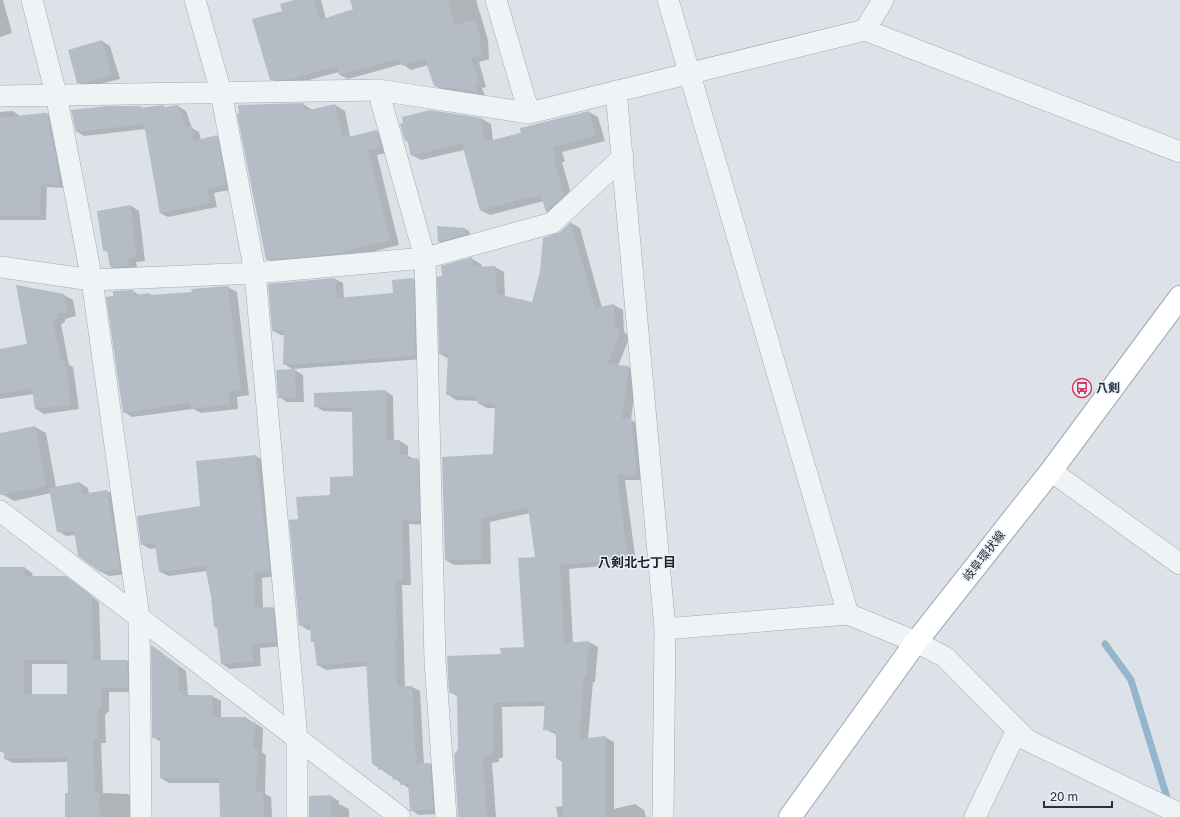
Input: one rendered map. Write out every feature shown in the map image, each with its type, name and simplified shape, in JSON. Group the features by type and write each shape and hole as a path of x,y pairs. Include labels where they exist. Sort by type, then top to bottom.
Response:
{"main road":[{"name":"岐阜環状線","path":"790,817 916,642 1051,471 1180,297"}],"street":[{"path":"32,0 56,94 92,280 139,618 141,817"},
{"path":"195,0 221,92 255,273 297,740 297,817"},
{"path":"496,0 529,113"},
{"path":"668,0 848,614"},
{"path":"865,30 882,0"},
{"path":"0,96 378,90 529,113 865,30 1180,152"},
{"path":"378,90 425,258 435,661 446,817"},
{"path":"616,91 665,629 663,817"},
{"path":"0,267 92,280 255,273 425,258 552,223 623,157"},
{"path":"1051,471 1180,564"},
{"path":"0,511 297,740 400,817"},
{"path":"665,629 848,614 916,642 945,657 1027,740 1153,812 1180,814"},
{"path":"975,817 1017,730"}],"building":[{"path":"294,0 314,0 320,20 353,9 350,0 448,0 455,26 475,19 480,35 481,55 471,58 479,83 475,84 478,92 434,86 425,59 402,66 400,58 339,75 337,66 297,77 298,79 270,80 252,19 282,11 280,4"},
{"path":"102,40 112,75 84,83 77,83 68,50"},
{"path":"303,103 305,111 335,104 342,135 348,134 349,137 377,130 381,147 368,150 390,240 333,254 266,260 237,114 239,113 238,105"},
{"path":"163,105 164,107 178,105 180,113 182,112 185,127 191,126 194,141 217,135 226,185 207,189 210,203 160,213 144,124 76,132 71,110 107,106 141,106 141,108"},
{"path":"430,110 482,118 484,139 488,138 488,141 521,133 520,128 589,111 596,136 553,147 556,156 553,157 564,195 546,212 541,195 480,210 462,143 411,156 407,140 405,141 400,124 403,123 402,117"},
{"path":"47,113 59,174 59,185 41,184 40,216 0,216 0,118"},
{"path":"131,205 136,257 128,258 130,266 110,267 107,250 103,251 97,211"},
{"path":"571,222 595,308 614,304 615,327 621,330 608,364 629,366 622,419 631,418 636,466 636,476 617,475 628,559 560,565 564,643 589,641 586,677 584,677 579,739 605,736 606,817 562,817 562,759 556,759 556,731 543,730 545,701 493,703 494,753 490,753 490,757 483,758 487,817 458,817 454,754 458,750 457,693 449,693 447,656 501,654 500,648 524,647 518,558 535,557 528,507 481,518 482,560 445,560 442,457 493,454 495,404 477,403 478,397 446,395 448,354 439,354 437,277 442,276 441,266 472,257 474,267 495,266 497,294 532,302 540,272 543,238 560,232"},
{"path":"437,226 465,228 466,234 438,242"},
{"path":"335,278 337,298 393,293 392,280 414,278 415,356 283,365 284,330 272,331 268,284"},
{"path":"16,285 64,294 68,312 57,314 58,318 53,319 61,362 65,361 71,405 35,409 32,388 0,394 0,349 27,344"},
{"path":"228,286 241,390 228,392 230,404 191,409 190,403 123,413 106,297 113,296 113,291 133,290 134,295 150,293 150,295 192,292 191,289"},
{"path":"295,369 296,398 278,398 276,370"},
{"path":"386,390 386,440 400,440 400,455 408,455 408,459 418,458 420,521 402,520 403,581 395,581 397,686 412,686 416,764 430,763 433,809 410,811 408,784 400,785 400,779 393,780 392,775 387,775 386,769 378,770 378,764 372,764 366,661 317,666 314,642 311,642 310,625 299,626 289,520 298,519 296,497 330,495 330,477 353,476 352,408 314,407 314,393"},
{"path":"35,426 46,486 0,495 0,433"},
{"path":"256,455 270,571 254,573 255,608 273,607 276,642 252,644 253,662 221,664 217,627 214,627 211,596 205,566 159,572 155,543 141,545 137,516 200,506 196,461"},
{"path":"80,482 82,494 107,490 120,569 100,572 78,556 74,531 57,532 49,488"},
{"path":"0,567 25,567 25,576 66,576 92,596 93,660 127,660 128,688 101,688 101,707 97,711 98,739 93,739 95,792 99,792 100,817 65,817 65,793 68,793 67,758 4,759 4,752 0,752","holes":["24,660 67,660 67,694 24,694"]},
{"path":"151,645 178,665 179,692 183,691 183,696 212,695 213,717 246,717 247,722 255,722 253,749 258,749 256,792 263,791 264,817 220,817 219,779 160,778 160,738 152,738"},
{"path":"331,795 331,817 309,817 309,796"}],"waterway":[{"path":"1105,644 1131,680 1169,804"}],"place":[{"name":"八剣","path":"1082,388"}],"district":[{"name":"八剣北七丁目","path":"637,562"}]}
